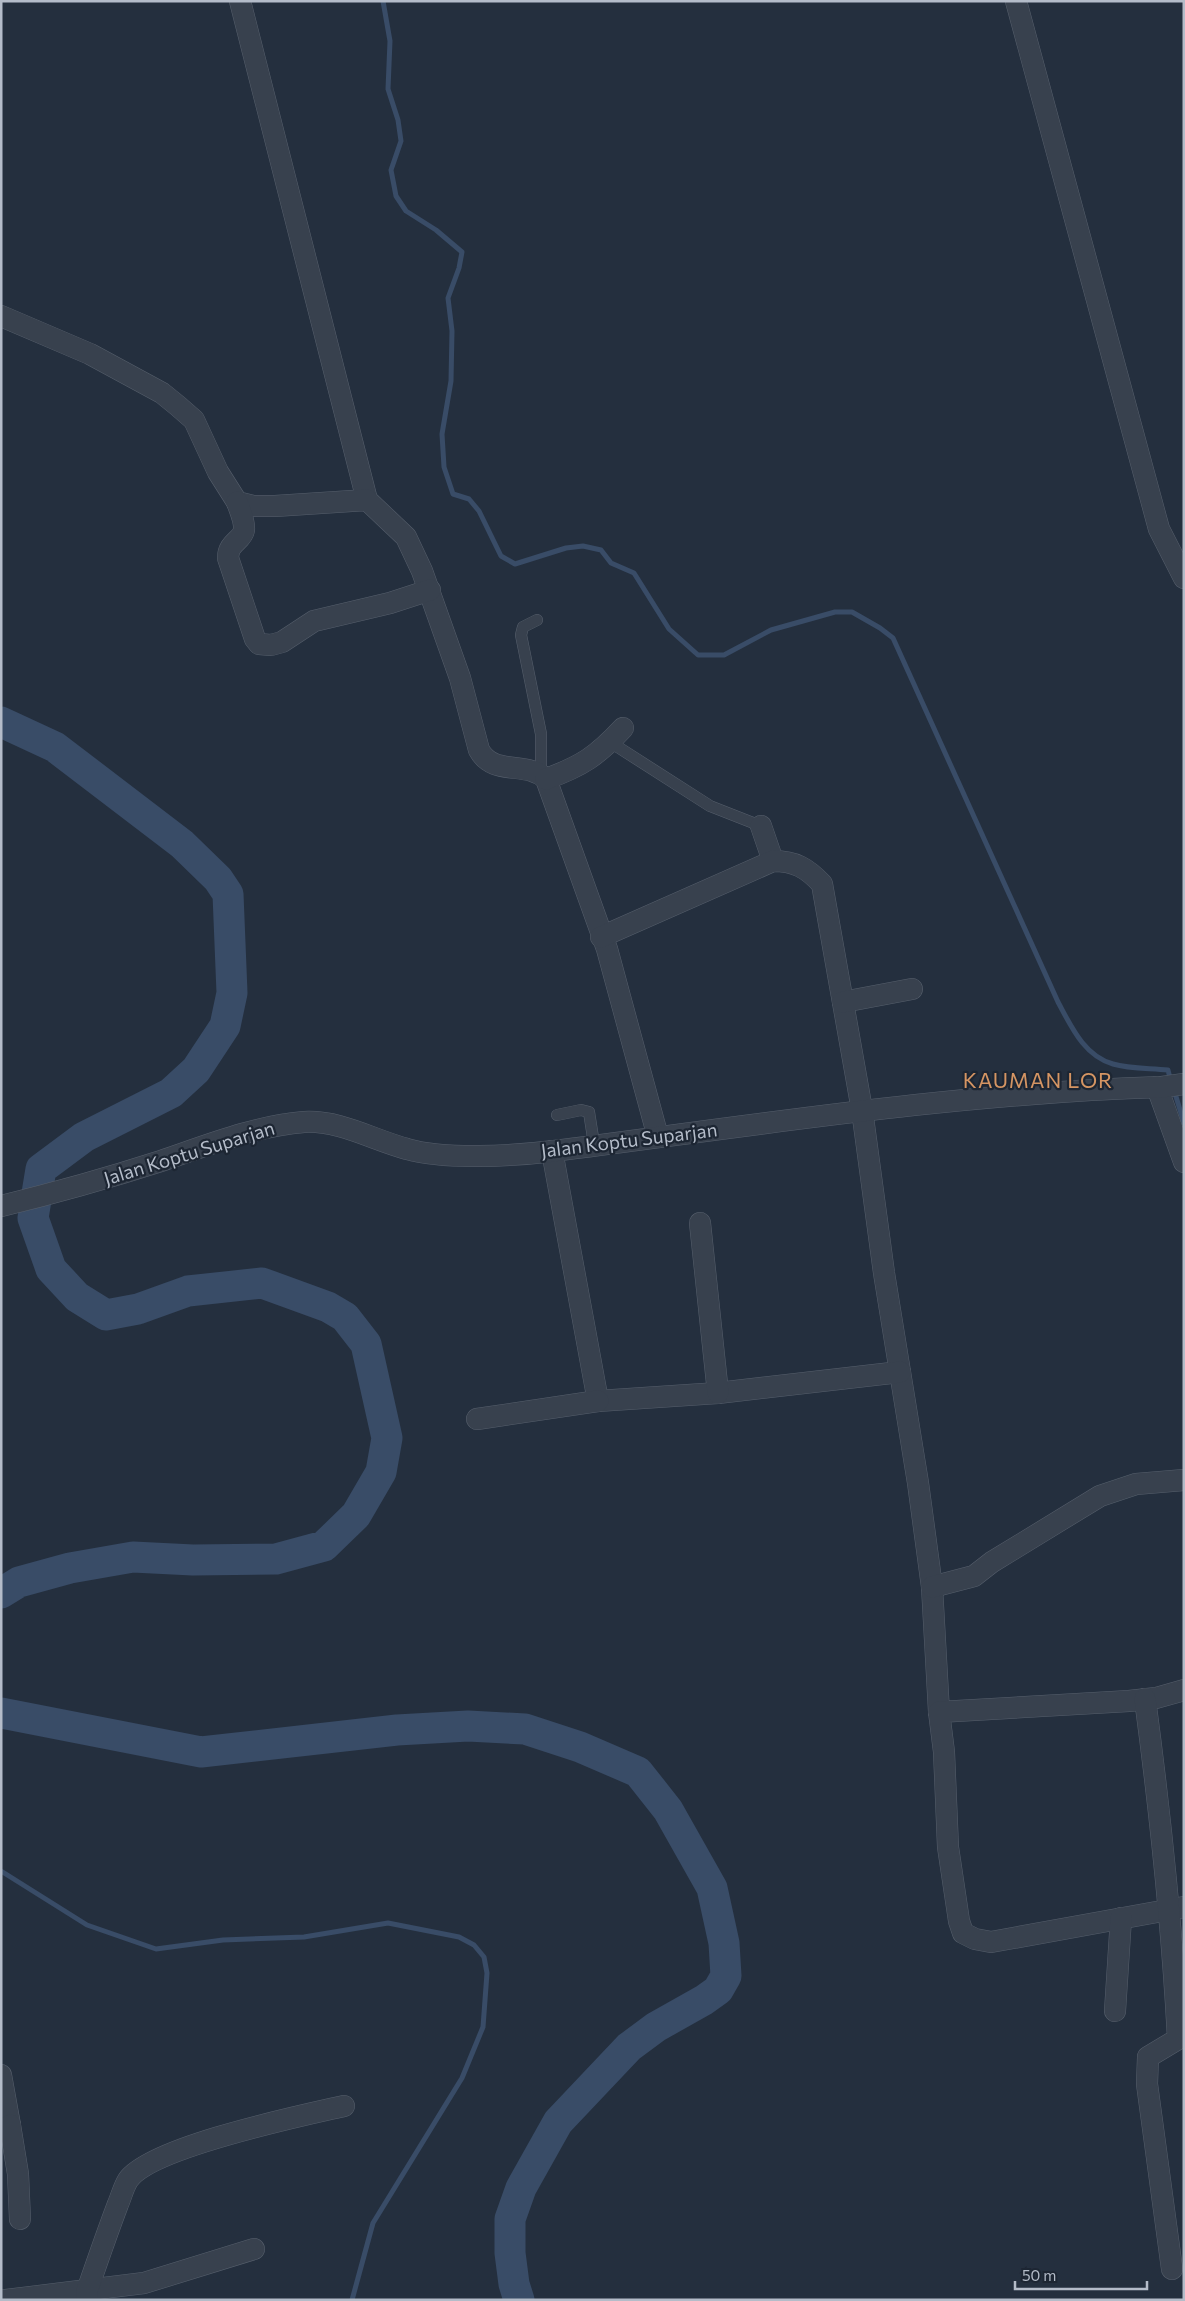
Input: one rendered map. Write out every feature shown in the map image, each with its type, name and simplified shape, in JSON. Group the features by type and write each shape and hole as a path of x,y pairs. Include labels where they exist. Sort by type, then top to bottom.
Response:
{"street":[{"path":"240,1 367,500 406,537 430,590 460,678 479,750 484,758 492,764 544,777 573,770 594,758 616,735"},
{"path":"1016,1 1159,529 1184,578"},
{"path":"1,316 90,354 162,393 194,420 218,472 237,502 244,530 242,535 231,545 228,558 255,639 259,644 271,645 282,642 314,621 390,603 430,590"},
{"path":"237,502 253,506 275,506 367,500"},
{"path":"544,777 602,937 643,1077 658,1137"},
{"path":"760,826 773,862"},
{"path":"602,937 773,862 789,861 811,873 822,884 862,1110 884,1273 932,1586 939,1712 944,1752 948,1847 959,1921 963,1933 975,1940 991,1942 1176,1908"},
{"path":"843,1002 912,989"},
{"name":"Jalan Koptu Suparjan","path":"1,1206 85,1185 267,1126 308,1122 345,1127 408,1150 445,1156 552,1151 862,1110 1022,1093 1159,1087 1184,1084"},
{"path":"1159,1087 1184,1162"},
{"path":"552,1151 598,1401"},
{"path":"700,1223 718,1393"},
{"path":"477,1419 598,1401 718,1393 900,1372"},
{"path":"932,1586 974,1576 992,1562 1100,1496 1136,1484 1184,1480"},
{"path":"939,1712 1145,1699 1184,1690"},
{"path":"1145,1699 1159,1808 1176,1908 1176,1987 1181,2039 1148,2057 1147,2084 1172,2269"},
{"path":"1115,2011 1121,1918"},
{"path":"1,2075 6,2126 18,2174 20,2220"},
{"path":"87,2295 106,2234 128,2180 139,2169 168,2153 285,2119 344,2106"},
{"path":"6,2300 87,2295 144,2283 254,2249"}],"lane":[{"path":"537,620 523,627 521,635 541,734 544,777"},
{"path":"616,735 710,806 760,826"},
{"path":"557,1115 581,1110 589,1112 594,1144"}],"waterway":[{"path":"383,1 390,41 388,89 398,120 401,141 391,170 396,196 406,211 436,230 462,252 459,268 448,298 452,331 451,381 442,434 444,467 453,494 469,499 479,511 501,556 515,564 566,548 583,546 601,550 611,563 634,573 669,629 698,655 724,655 771,630 835,612 852,612 893,638 1058,1002 1073,1030 1086,1047 1103,1060 1126,1067 1168,1070 1171,1082"},
{"path":"1,722 55,747 182,844 218,879 228,894 232,993 225,1026 196,1070 171,1093 84,1137 41,1169 33,1218 51,1269 77,1297 106,1315 138,1309 188,1291 262,1283 328,1307 345,1317 366,1344 387,1438 381,1472 356,1515 324,1546 276,1559 193,1560 133,1557 70,1568 19,1582 1,1593"},
{"path":"1174,1090 1184,1123"},
{"path":"1,1713 201,1752 397,1730 468,1726 525,1729 580,1747 638,1772 668,1810 712,1888 724,1943 726,1976 718,1990 656,2027 629,2047 558,2122 521,2188 510,2219 510,2253 514,2284 519,2300"},
{"path":"1,1871 87,1925 156,1949 223,1940 304,1937 388,1923 459,1937 474,1945 484,1957 487,1973 483,2027 462,2078 373,2223 352,2300"}],"district":[{"name":"KAUMAN LOR","path":"1038,1081"}]}
